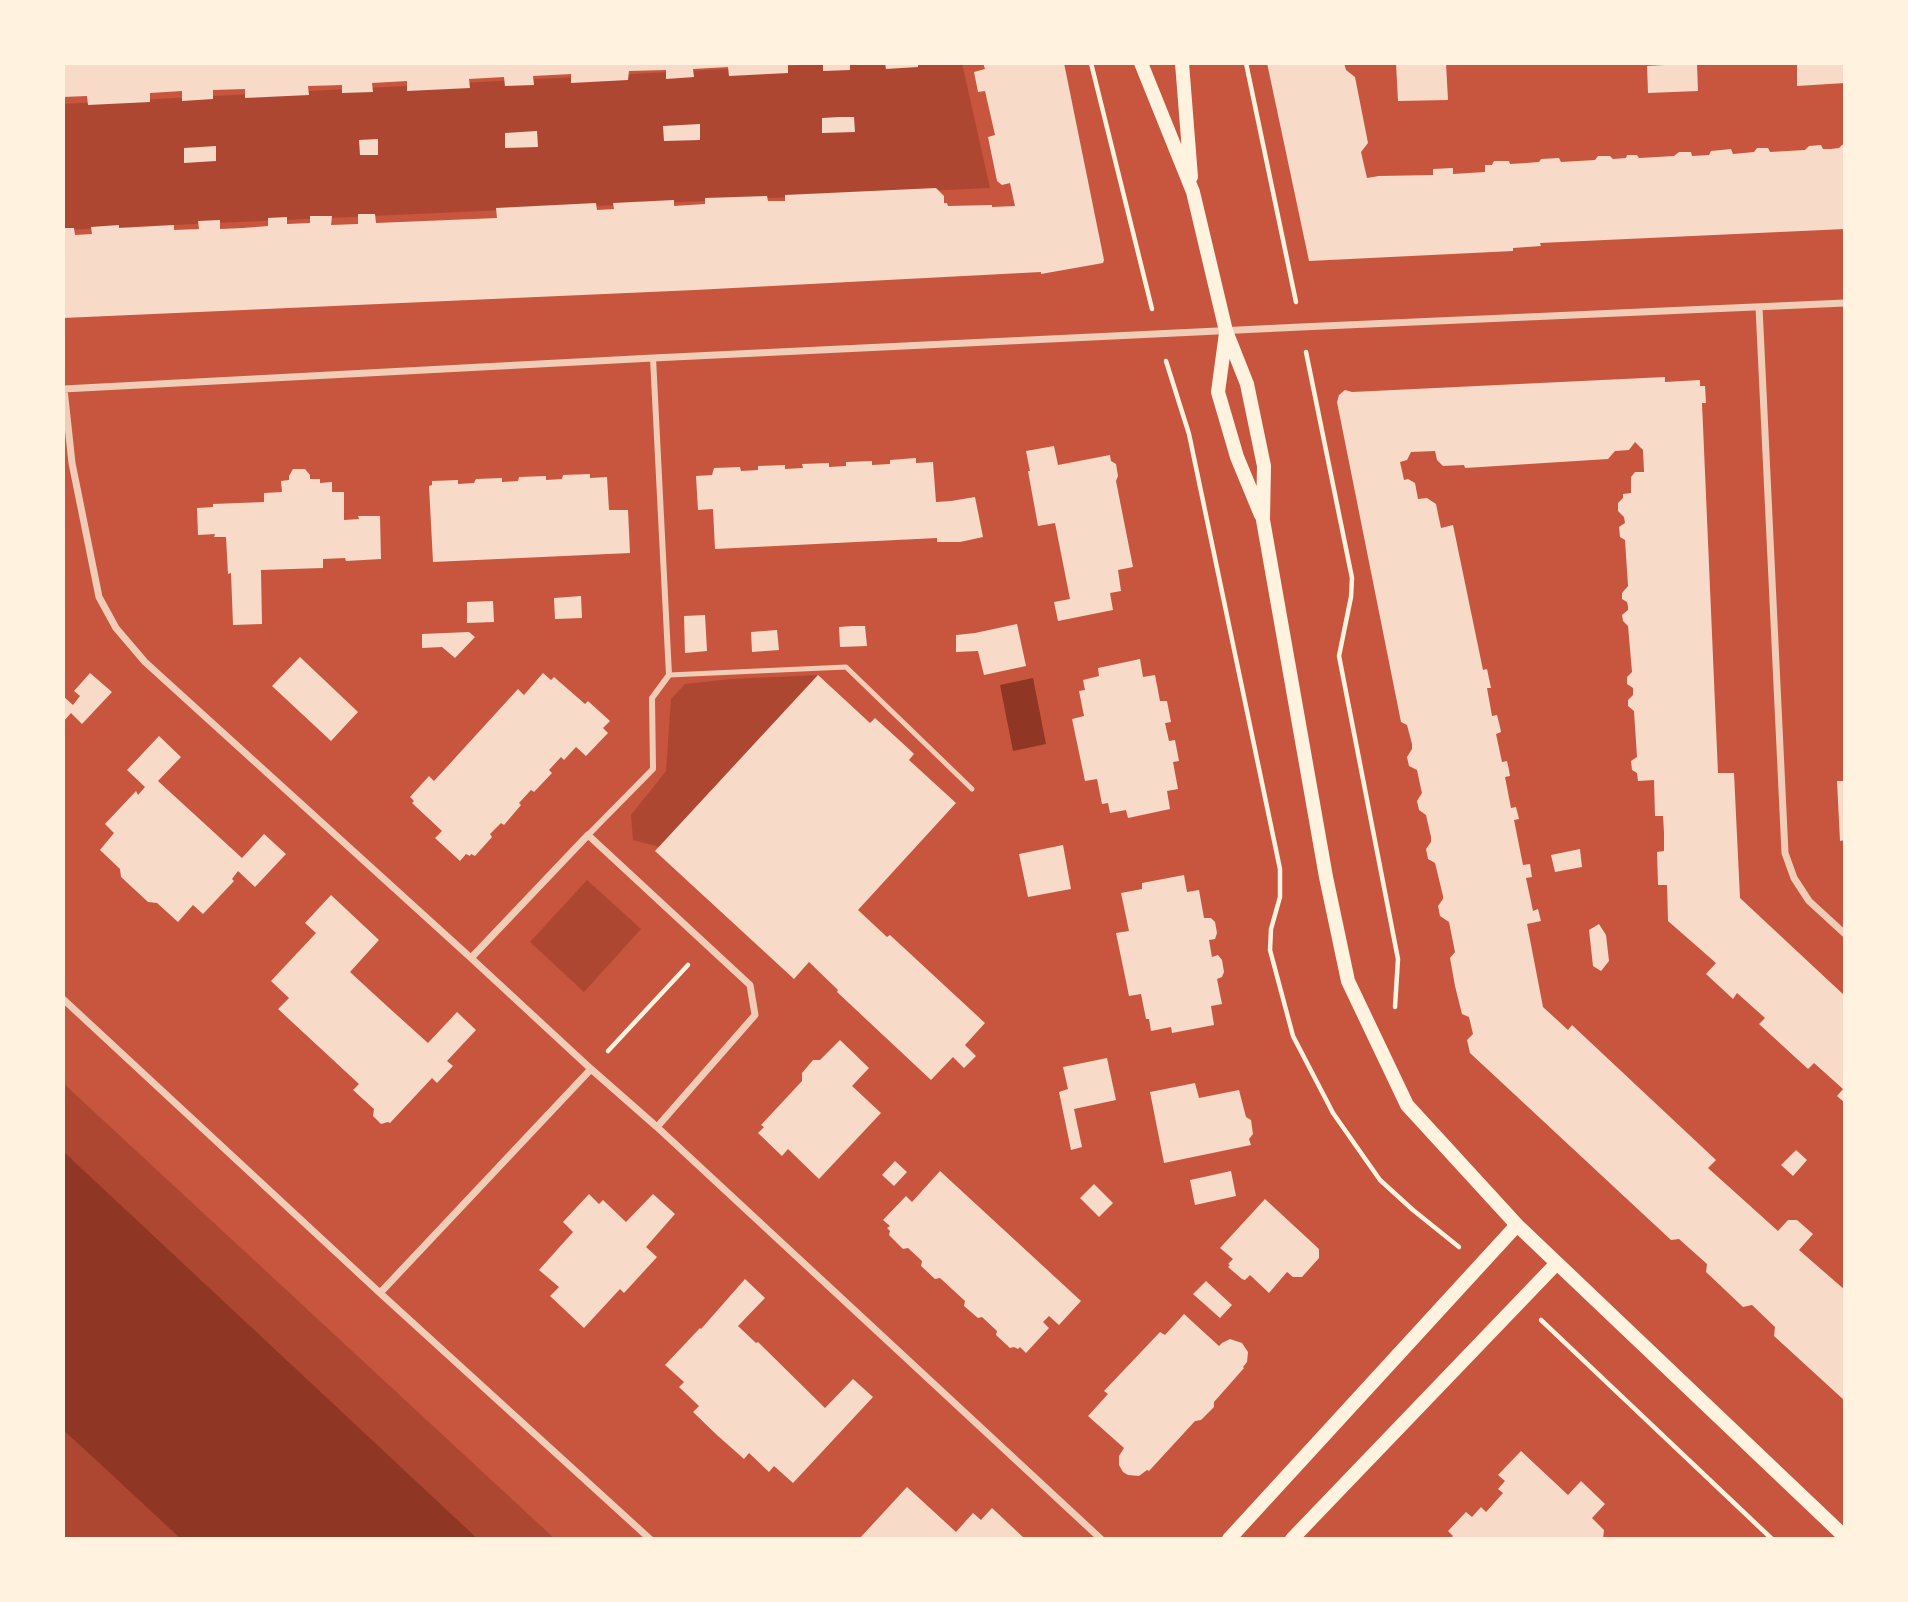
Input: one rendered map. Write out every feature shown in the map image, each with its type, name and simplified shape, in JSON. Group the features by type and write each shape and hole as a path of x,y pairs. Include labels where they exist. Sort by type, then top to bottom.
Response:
{"main road":[{"path":"1141,63 1193,192"},
{"path":"1182,63 1193,192 1226,331 1247,384 1264,466 1263,520 1325,877 1348,981 1407,1105 1517,1225 1845,1537"},
{"path":"1226,331 1219,392 1237,457 1263,520"},
{"path":"1229,1539 1517,1225"},
{"path":"1292,1539 1557,1263"}],"street":[{"path":"1101,1539 657,1127 145,662 116,628 99,597 72,463 64,389 653,358 1845,303"},
{"path":"1759,307 1785,853 1794,878 1809,901 1845,933"},
{"path":"471,958 653,769 652,698 669,675 653,358"},
{"path":"588,835 750,985 755,1016 657,1127"},
{"path":"63,999 650,1539"},
{"path":"380,1293 591,1069"}],"lane":[{"path":"669,675 845,667 972,789"}],"path":[{"path":"1091,63 1158,335 1188,434 1279,869 1280,897 1271,929 1270,950 1293,1036 1332,1113 1380,1180 1467,1253 1479,1268"},
{"path":"1246,63 1352,578 1351,597 1339,656 1398,958 1395,1008"},
{"path":"591,1069 708,944"},
{"path":"1519,1303 1772,1539"}],"shaded area":[{"path":"841,63 962,63 990,188 63,230 63,104"},
{"path":"818,675 660,847 633,840 631,815 666,771 671,699 685,684"},
{"path":"1033,678 1046,744 1013,751 1000,685"},
{"path":"587,880 641,929 584,992 530,942"},
{"path":"63,1083 555,1539 478,1539 63,1151"},
{"path":"63,1151 478,1539 181,1539 63,1430"},
{"path":"63,1352 253,1539 63,1539"}],"building":[{"path":"63,63 788,63 788,73 729,76 728,67 693,69 694,77 666,79 666,70 629,71 628,80 571,83 571,74 533,76 534,85 505,86 504,77 469,79 470,88 407,91 407,81 372,83 373,92 342,93 342,85 308,86 309,95 245,98 245,89 213,90 213,99 182,101 182,91 150,93 150,102 88,105 87,96 63,97"},
{"path":"823,63 850,63 850,70 823,71"},
{"path":"885,63 918,63 918,67 886,69"},
{"path":"983,63 1064,63 1103,263 1041,274 63,318 63,228 74,228 75,235 92,234 91,227 119,225 119,228 174,225 174,230 199,229 198,221 220,220 220,229 243,228 268,226 268,218 287,217 287,224 310,223 310,216 332,216 331,225 358,224 358,214 375,214 376,223 497,218 496,208 596,203 597,210 614,209 613,203 674,200 674,206 705,204 705,198 767,196 768,201 785,201 785,195 936,188 944,196 944,203 948,206 1015,206 1010,183 1002,185 997,181 988,137 995,135 985,91 978,92 974,72 985,69"},
{"path":"1267,63 1344,63 1346,70 1355,77 1368,143 1361,152 1367,178 1433,175 1433,169 1453,168 1453,174 1485,172 1485,165 1492,165 1494,161 1509,161 1510,164 1559,158 1561,162 1595,160 1598,156 1610,156 1613,159 1626,158 1627,155 1637,155 1639,158 1674,156 1679,152 1691,152 1692,156 1731,149 1733,154 1754,152 1757,148 1768,148 1770,152 1805,150 1809,146 1821,145 1823,149 1831,149 1845,144 1845,229 1540,243 1541,246 1513,248 1513,251 1309,261"},
{"path":"1396,63 1446,63 1448,100 1398,101"},
{"path":"1697,63 1698,91 1648,93 1647,66"},
{"path":"1797,63 1845,63 1845,83 1797,86"},
{"path":"854,117 855,132 822,133 822,118"},
{"path":"700,124 700,140 664,141 663,126"},
{"path":"537,131 538,147 505,148 505,133"},
{"path":"378,139 378,155 360,155 359,140"},
{"path":"216,146 216,161 184,163 184,148"},
{"path":"1665,377 1665,382 1700,380 1700,386 1705,386 1706,403 1702,403 1718,773 1734,773 1740,898 1845,996 1845,1103 1837,1096 1843,1089 1814,1063 1808,1069 1759,1024 1765,1018 1737,993 1733,999 1706,974 1716,963 1668,921 1667,885 1658,885 1657,852 1664,851 1663,816 1655,816 1654,780 1638,781 1637,773 1632,770 1631,761 1637,757 1634,711 1628,706 1633,688 1627,684 1627,677 1632,672 1628,626 1622,615 1628,610 1622,593 1628,586 1625,540 1620,537 1619,527 1625,523 1624,517 1618,511 1618,503 1623,494 1631,493 1631,477 1635,472 1644,472 1643,450 1635,442 1629,450 1615,451 1608,459 1465,468 1464,465 1443,466 1437,460 1435,451 1411,452 1407,460 1400,462 1404,480 1415,483 1418,499 1427,498 1436,504 1441,528 1453,525 1483,670 1487,669 1491,688 1487,688 1492,716 1497,715 1500,727 1501,732 1496,734 1502,762 1507,761 1509,770 1510,776 1505,777 1511,808 1516,807 1519,819 1514,820 1523,865 1530,864 1532,877 1526,878 1533,911 1538,909 1541,921 1527,924 1543,1007 1568,1030 1572,1025 1716,1160 1708,1168 1778,1231 1788,1220 1797,1220 1813,1234 1799,1250 1845,1290 1845,1401 1774,1336 1775,1327 1752,1305 1743,1307 1706,1272 1707,1264 1679,1239 1671,1240 1470,1053 1467,1040 1473,1034 1469,1017 1462,1014 1455,986 1450,958 1455,952 1449,922 1440,916 1438,906 1443,896 1435,863 1428,859 1426,849 1431,837 1426,815 1419,810 1417,801 1422,793 1417,770 1409,766 1407,757 1412,744 1407,725 1401,722 1337,402 1339,395 1345,390 1352,392"},
{"path":"1054,446 1058,465 1110,455 1111,461 1116,464 1116,481 1133,567 1118,570 1121,591 1110,593 1113,610 1058,621 1054,602 1070,599 1055,523 1038,526 1026,451"},
{"path":"916,458 916,463 933,462 936,502 975,497 983,537 960,542 937,542 937,538 715,549 713,509 698,510 696,476 712,475 714,468 740,467 741,471 758,470 758,466 785,465 785,469 803,468 802,464 829,463 829,467 846,466 846,462 872,461 872,465 890,464 890,460"},
{"path":"293,469 305,469 310,479 320,479 320,483 332,482 332,492 344,492 344,520 359,519 358,516 380,516 381,559 323,559 323,568 261,570 262,624 233,625 231,573 228,574 226,537 214,537 215,534 198,535 197,508 213,507 213,504 264,502 264,493 282,492 281,481 289,480"},
{"path":"590,474 590,478 607,477 609,510 628,510 630,553 433,562 429,486 432,481 458,480 458,484 474,483 476,479 502,478 502,482 518,481 519,477 546,476 546,480 562,479 563,475"},
{"path":"581,596 582,618 555,619 554,598"},
{"path":"493,601 494,622 467,623 467,602"},
{"path":"705,615 707,651 685,653 684,616"},
{"path":"1017,624 1026,666 984,675 978,651 956,652 956,635"},
{"path":"865,626 867,646 840,647 839,627"},
{"path":"777,630 779,650 752,652 751,632"},
{"path":"469,632 475,637 455,658 442,647 422,648 422,634"},
{"path":"300,657 358,712 331,741 272,686"},
{"path":"1140,659 1143,677 1155,675 1160,701 1167,701 1171,722 1165,723 1169,741 1175,740 1179,761 1173,762 1178,789 1167,791 1170,809 1128,818 1126,810 1110,813 1108,803 1102,804 1097,779 1085,781 1072,719 1084,716 1079,691 1085,690 1083,680 1099,676 1098,668"},
{"path":"90,673 112,692 82,724 71,713 63,722 63,696 73,705 80,696 74,691"},
{"path":"543,673 551,680 554,677 585,704 588,701 610,721 603,728 608,733 586,756 576,747 564,760 561,757 549,770 552,773 519,803 521,805 504,825 501,823 490,834 492,837 475,856 466,854 460,861 435,838 442,831 412,803 414,801 410,797 429,776 434,781 518,689 524,695"},
{"path":"818,675 870,723 875,718 910,750 914,754 909,760 956,803 858,910 887,937 890,935 985,1023 965,1045 976,1056 964,1068 953,1057 931,1080 809,962 794,979 655,851"},
{"path":"159,736 181,757 158,781 242,858 264,834 286,854 255,887 238,871 232,879 234,881 203,914 193,905 178,922 157,903 148,902 121,877 120,869 100,850 114,833 105,824 136,791 138,795 145,787 127,770"},
{"path":"1837,781 1845,781 1845,840 1840,841"},
{"path":"1063,845 1071,889 1028,897 1019,854"},
{"path":"1580,849 1582,867 1555,872 1551,855"},
{"path":"1184,875 1187,892 1199,890 1204,918 1211,918 1215,922 1215,939 1209,940 1212,957 1218,955 1222,960 1224,972 1222,977 1217,979 1222,1004 1211,1006 1214,1025 1172,1033 1171,1027 1151,1031 1141,994 1129,996 1116,933 1129,931 1121,893 1142,889 1142,883"},
{"path":"331,895 379,940 350,972 428,1043 457,1012 476,1030 447,1061 453,1066 437,1083 432,1078 390,1123 381,1124 373,1116 374,1109 353,1090 359,1084 278,1009 289,998 271,981 316,933 305,923"},
{"path":"1599,924 1606,935 1609,961 1601,971 1593,966 1589,930"},
{"path":"840,1040 869,1068 852,1086 881,1113 819,1179 788,1149 782,1156 758,1133 764,1127 761,1125 802,1081 802,1073 813,1060 820,1060"},
{"path":"1107,1058 1116,1100 1074,1109 1082,1147 1071,1150 1059,1092 1068,1089 1063,1067"},
{"path":"1195,1083 1199,1098 1239,1090 1246,1117 1251,1120 1251,1145 1164,1163 1150,1092"},
{"path":"1796,1150 1807,1160 1793,1176 1781,1165"},
{"path":"895,1161 907,1172 894,1186 882,1175"},
{"path":"940,1171 1081,1301 1059,1325 1049,1316 1043,1322 1049,1328 1026,1353 1020,1347 1010,1348 982,1317 978,1318 964,1306 965,1301 940,1278 935,1279 921,1266 922,1261 908,1248 903,1249 889,1235 887,1228 890,1226 883,1220 906,1196 912,1202"},
{"path":"1231,1171 1236,1196 1195,1205 1190,1180"},
{"path":"1094,1184 1113,1203 1099,1217 1080,1198"},
{"path":"589,1194 599,1204 603,1200 626,1222 653,1194 675,1214 646,1247 657,1257 624,1293 620,1289 584,1328 550,1296 559,1287 539,1270 573,1232 563,1222"},
{"path":"1265,1199 1319,1249 1319,1258 1302,1277 1293,1277 1287,1272 1269,1293 1250,1275 1245,1280 1242,1279 1228,1267 1233,1259 1220,1248"},
{"path":"745,1279 765,1298 738,1326 825,1408 853,1379 873,1397 793,1483 774,1466 769,1472 749,1453 744,1459 718,1436 693,1412 699,1406 679,1387 684,1382 665,1365"},
{"path":"1206,1281 1232,1305 1220,1318 1193,1294"},
{"path":"1184,1314 1219,1346 1230,1339 1242,1343 1248,1352 1247,1362 1214,1402 1214,1407 1201,1420 1195,1421 1149,1471 1139,1476 1128,1475 1119,1465 1119,1456 1124,1448 1088,1416 1108,1394 1104,1391 1160,1332 1165,1335"},
{"path":"1521,1451 1568,1495 1581,1481 1605,1504 1592,1518 1604,1530 1603,1539 1451,1538 1453,1536 1448,1531 1466,1512 1472,1517 1481,1507 1486,1512 1503,1493 1498,1489 1505,1481 1498,1475"},
{"path":"907,1487 956,1532 973,1513 981,1520 992,1508 1025,1539 859,1539"}]}
